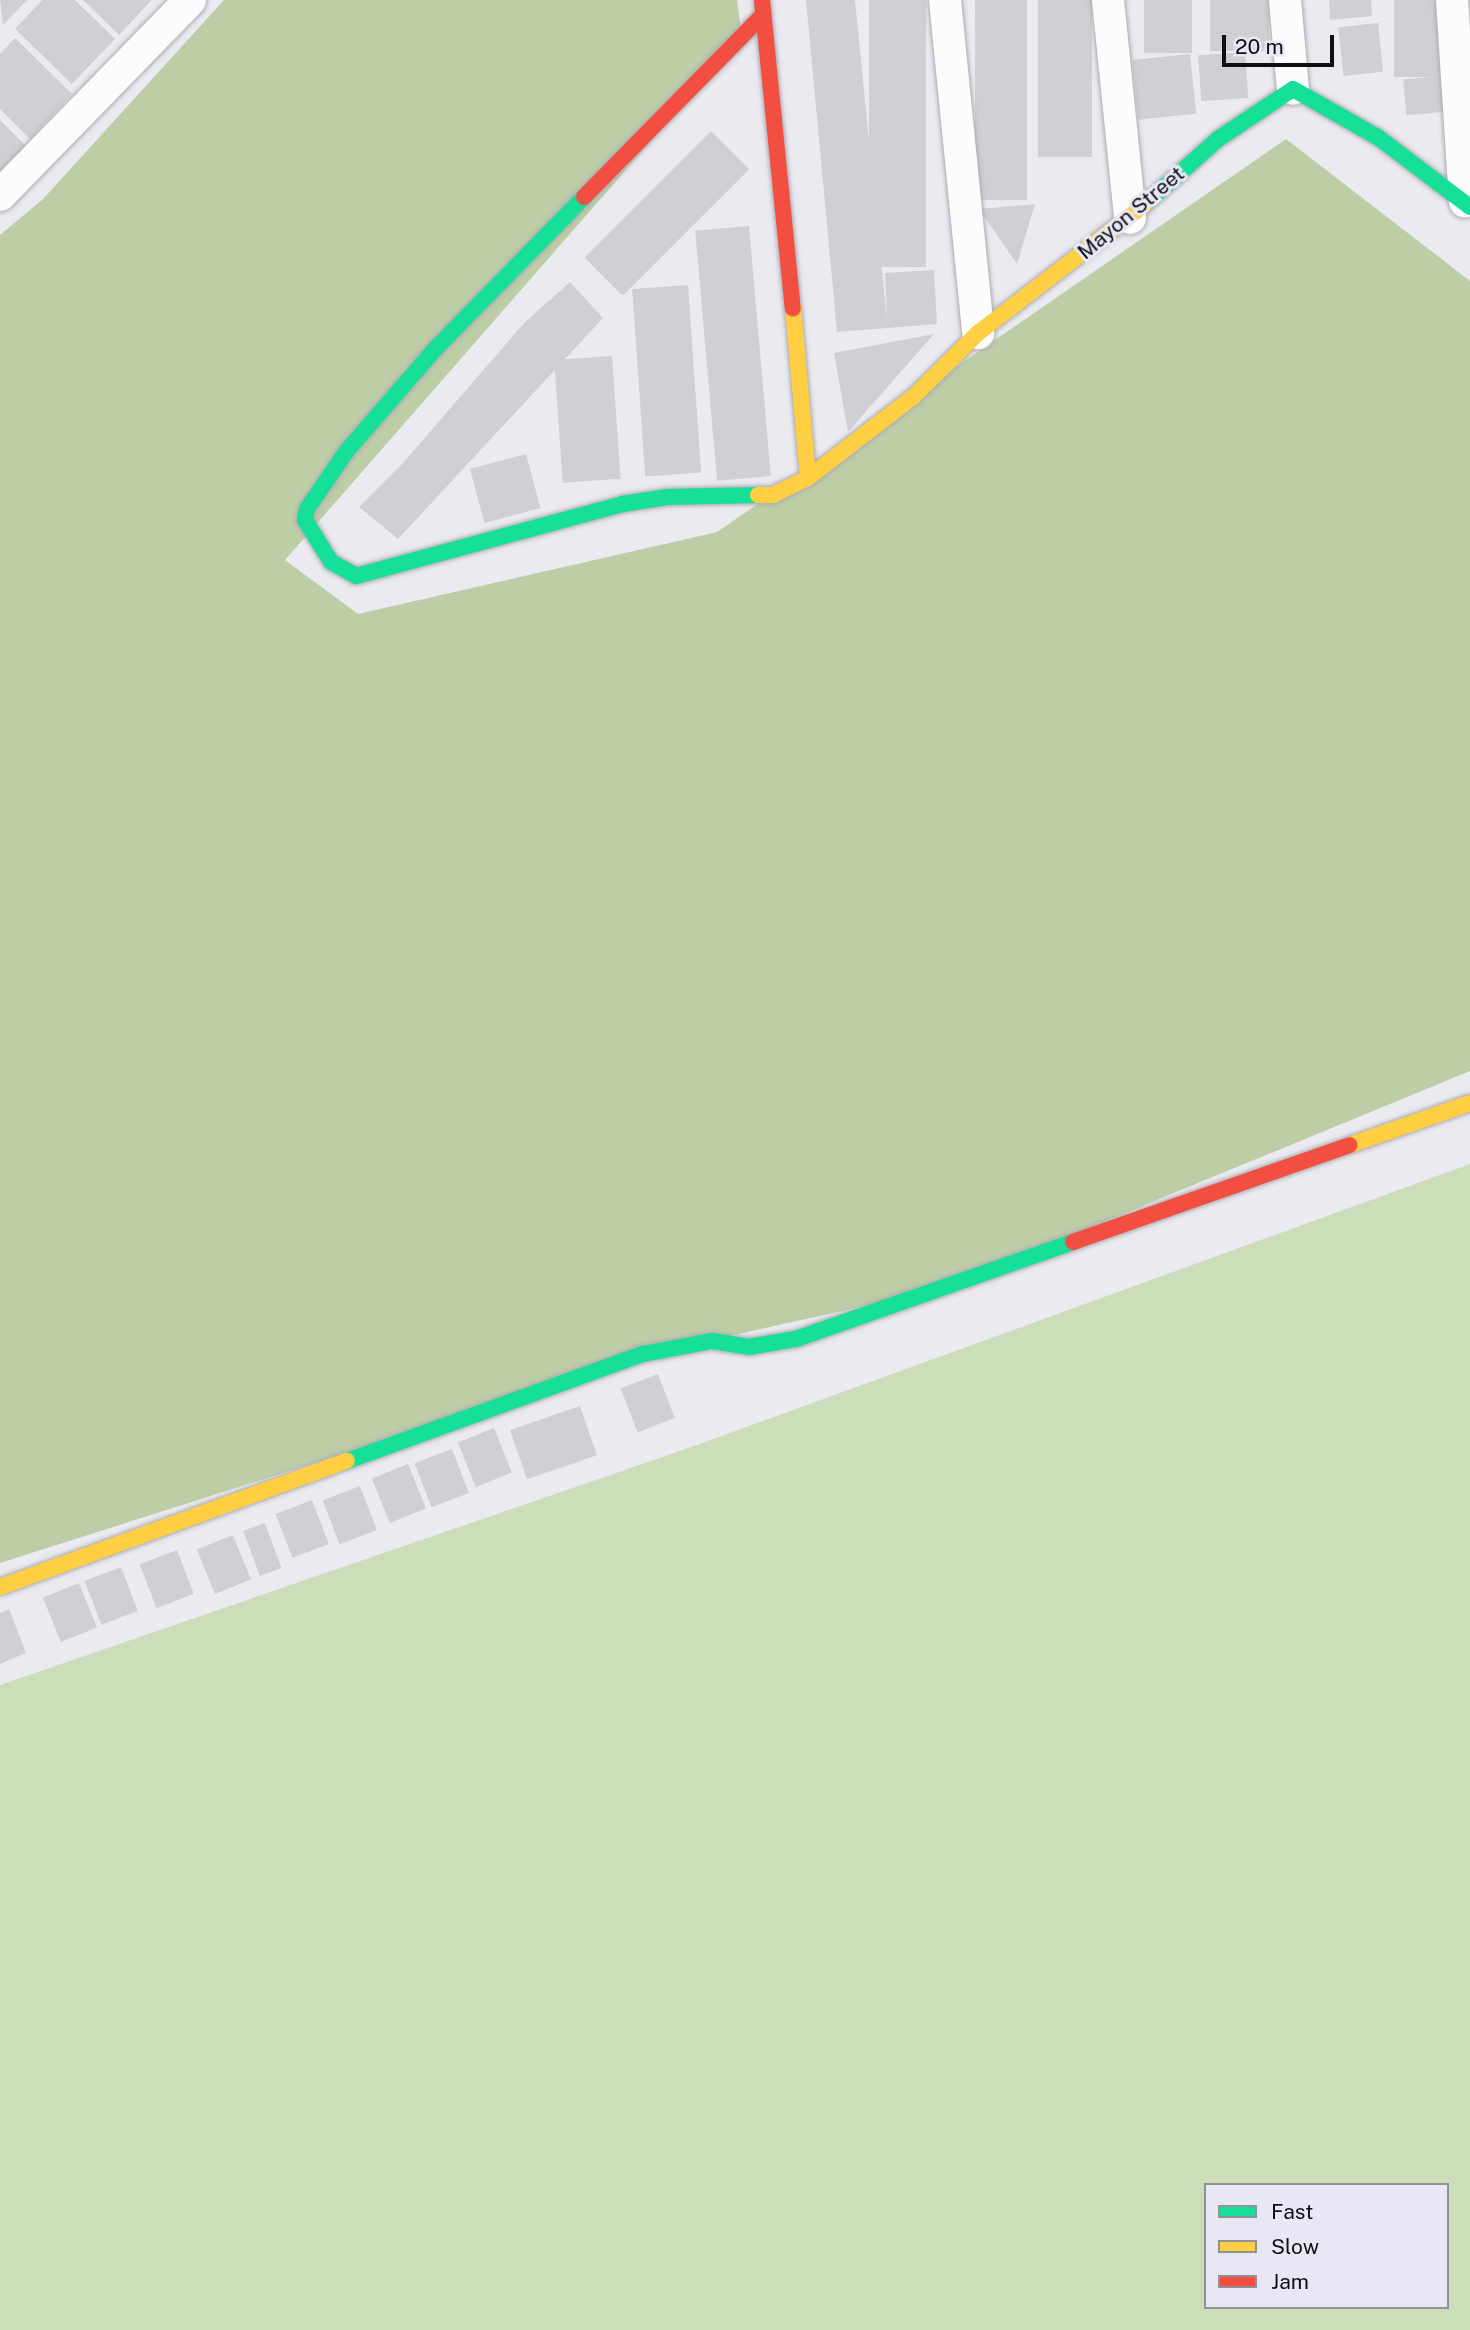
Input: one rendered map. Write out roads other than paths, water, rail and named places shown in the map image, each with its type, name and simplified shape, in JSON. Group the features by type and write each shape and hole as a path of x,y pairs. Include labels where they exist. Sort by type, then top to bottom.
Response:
{"street":[{"path":"0,195 190,0"},
{"path":"945,0 978,333"},
{"path":"1108,0 1130,218"},
{"path":"1285,0 1293,89 1379,138 1467,204"},
{"path":"1452,0 1467,204"},
{"path":"763,8 808,478"},
{"name":"Mayon Street","path":"763,8 436,348 346,452 307,509 304,520 331,562 356,576 622,504 678,497 773,495 808,478 914,396 978,333 1130,218 1218,139 1293,89"},
{"path":"0,1587 643,1354 712,1341 748,1346 796,1339 1470,1103"}]}
